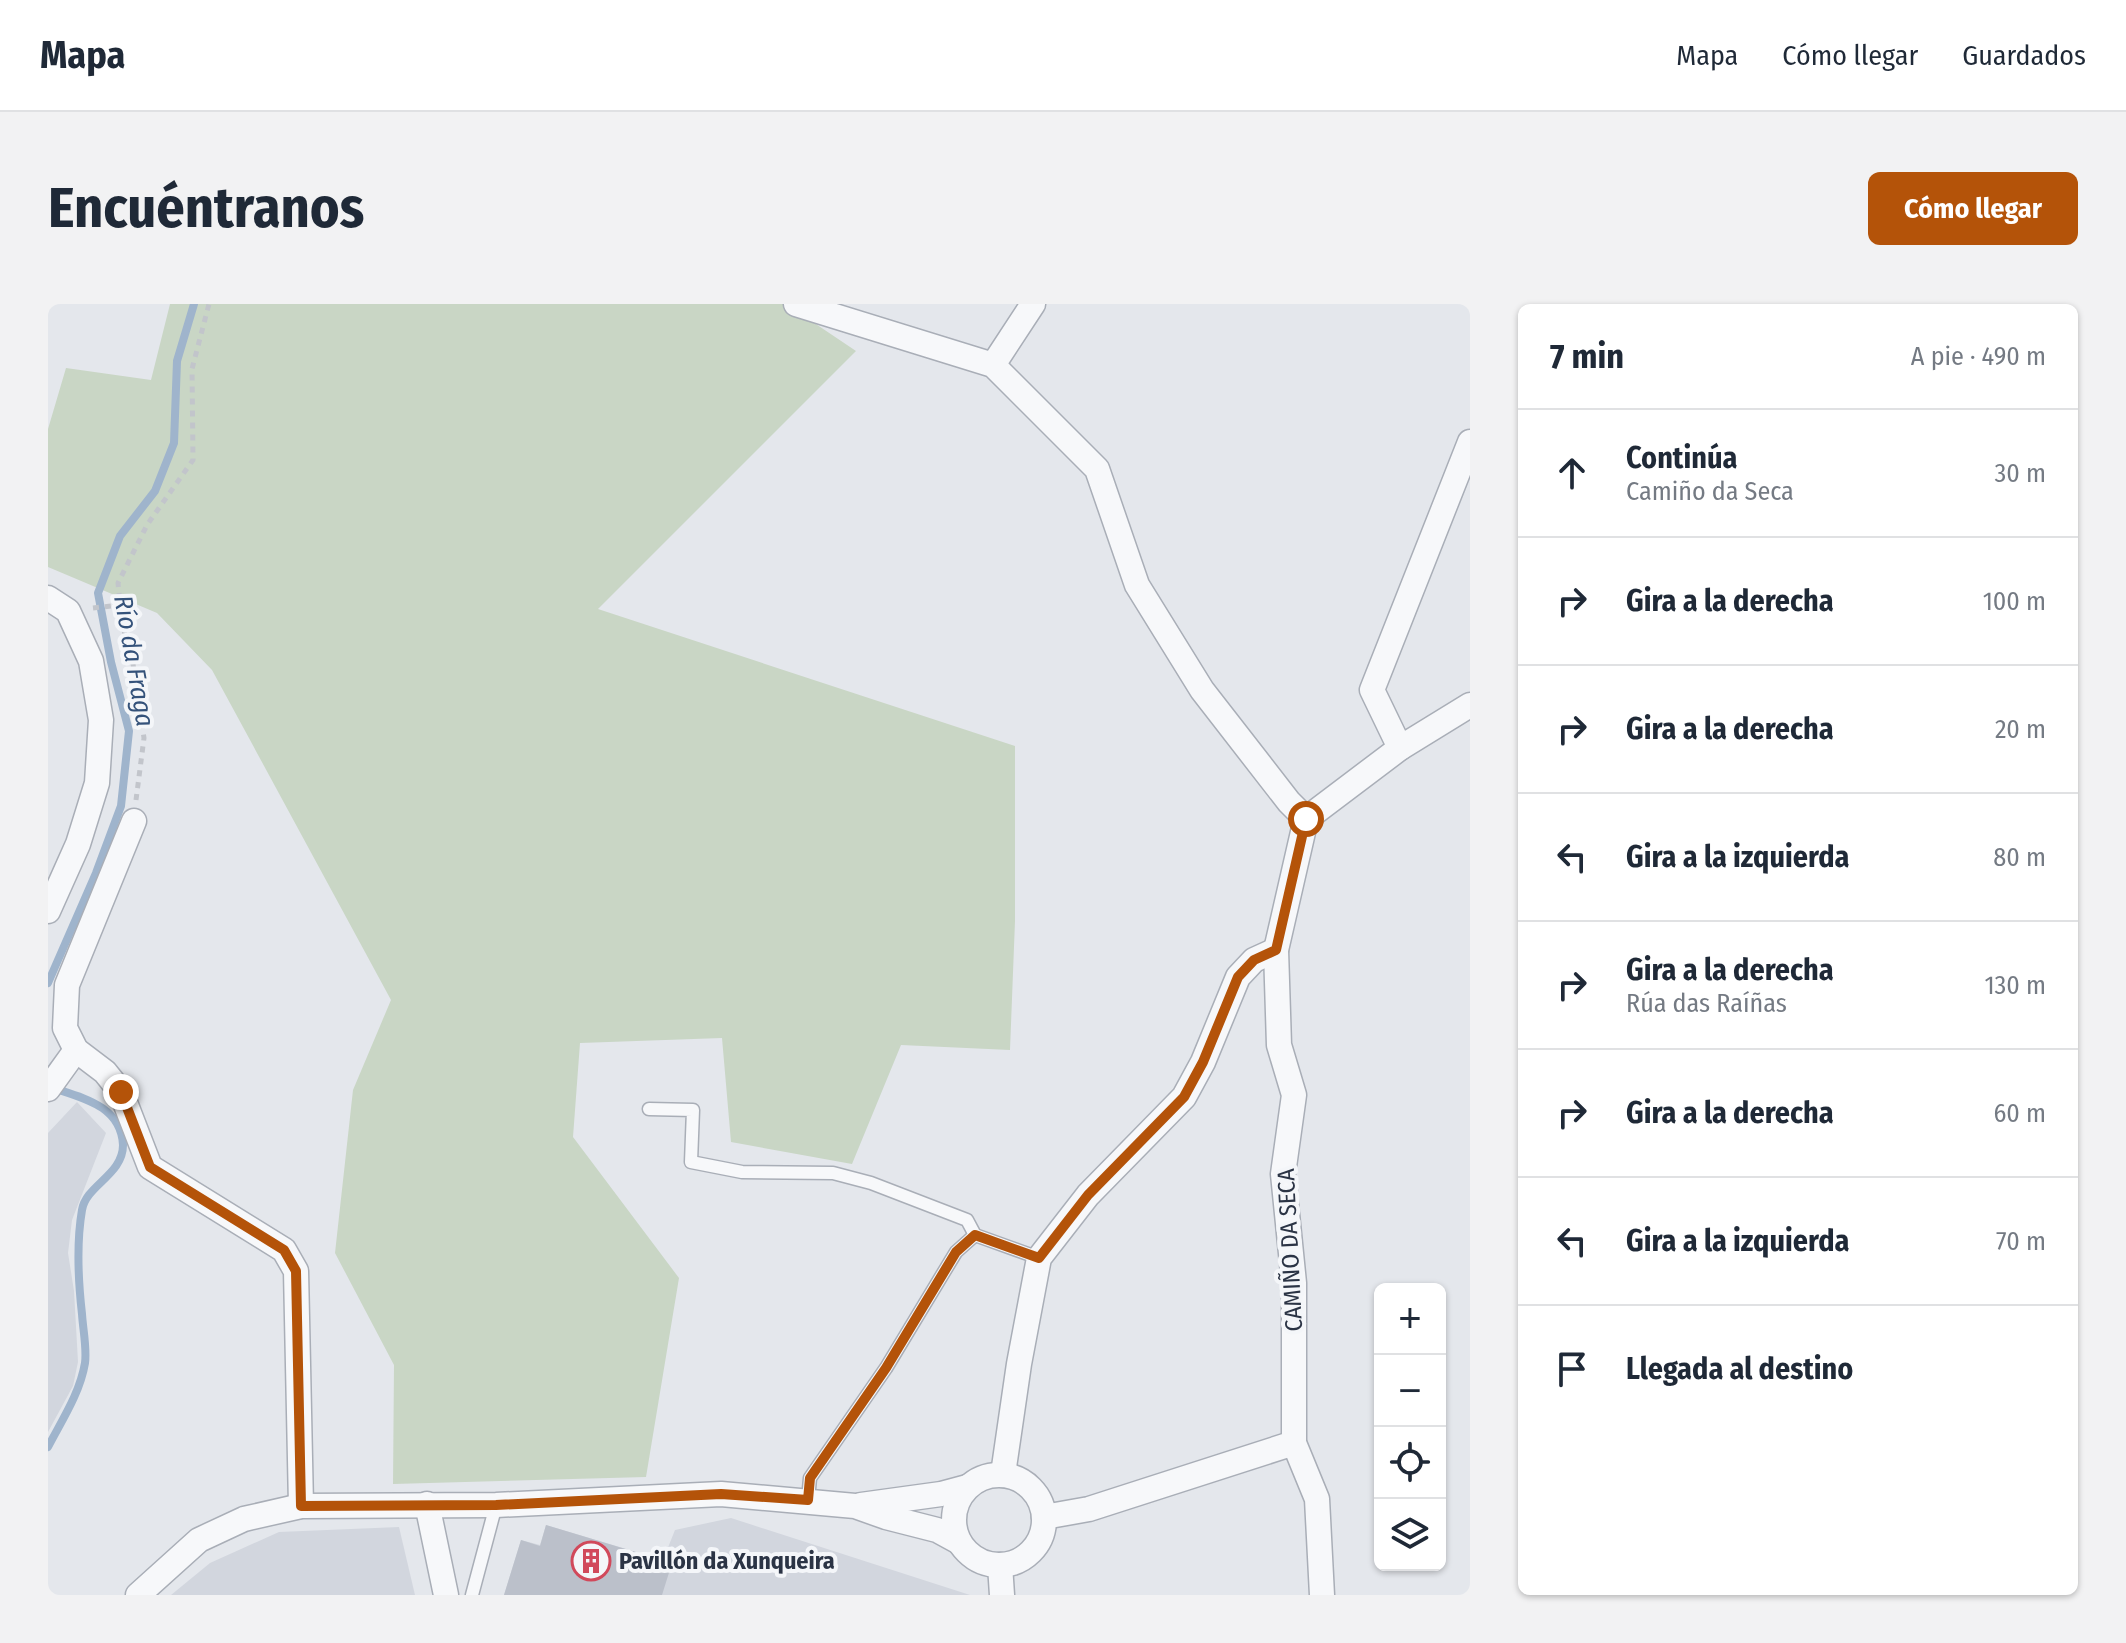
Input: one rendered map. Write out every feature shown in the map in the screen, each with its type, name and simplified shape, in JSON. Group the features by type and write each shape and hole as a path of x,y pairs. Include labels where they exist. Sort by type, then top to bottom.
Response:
{"street":[{"path":"796,304 993,365 1097,469 1137,585 1202,690 1289,802 1306,819 1400,748 1470,705"},
{"path":"993,365 1033,304"},
{"path":"1400,748 1372,690 1470,442"},
{"path":"48,598 68,611 91,661 101,720 97,783 78,844 48,911"},
{"name":"CAMIÑO DA SECA","path":"1306,819 1276,950 1279,1045 1294,1095 1283,1174 1294,1283 1294,1443 1317,1499 1322,1595"},
{"path":"134,821 67,985 65,1028 76,1050 105,1072 121,1092 150,1167 284,1250 296,1271 301,1506"},
{"path":"1003,1474 1039,1258 1088,1195 1184,1097 1203,1062 1238,977 1254,960 1276,950"},
{"path":"48,1089 76,1050"},
{"path":"1044,1517 1089,1509 1294,1443"},
{"path":"138,1595 199,1540 244,1519 301,1506 496,1505 721,1494 808,1500 855,1506 937,1530 959,1542 970,1554 984,1562 1000,1565 1027,1555 1043,1531 1042,1504 1027,1483 1003,1474 990,1475 967,1487 941,1494 855,1506"},
{"path":"959,1542 954,1528 954,1513 967,1487"},
{"path":"427,1504 446,1595"},
{"path":"1000,1565 1002,1595"}],"lane":[{"path":"649,1109 693,1110 691,1162 742,1172 833,1173 871,1183 967,1220 975,1235 1039,1258"},
{"path":"808,1500 810,1478 886,1368 956,1252 975,1235"},
{"path":"472,1595 496,1505"}],"path":[{"path":"134,821 144,738 133,664 122,623 118,583 147,525 193,460 192,369 209,304"}],"shaded area":[{"path":"77,1102 106,1133 72,1220 68,1253 74,1291 78,1362 73,1386 48,1432 48,1133"},
{"path":"731,1518 970,1595 504,1595 521,1540 540,1545 546,1525 663,1560 675,1530"},
{"path":"399,1527 415,1595 171,1595 210,1563 279,1532"}],"green space":[{"path":"170,304 786,304 856,351 598,609 1015,746 1015,921 1010,1050 901,1045 852,1164 731,1142 722,1038 580,1043 573,1137 679,1278 646,1477 393,1484 394,1365 335,1253 353,1090 391,1000 212,670 157,613 48,567 48,429 66,368 151,380"}],"building":[{"name":"Pavillón da Xunqueira","path":"546,1525 672,1563 662,1595 504,1595 521,1540 540,1546"}],"waterway":[{"name":"Río da Fraga","path":"48,983 96,873 121,806 129,731 111,662 98,593 120,536 155,491 174,443 177,361 194,304"},
{"name":"Río da Fraga","path":"48,1447 75,1396 85,1363 78,1262 82,1210 90,1194 117,1164 123,1145 121,1132 108,1112 88,1100 53,1088"}],"place":[{"name":"Pavillón da Xunqueira","path":"591,1561"}],"route":[{"path":"121,1092 150,1167 284,1250 296,1271 301,1506 496,1505 721,1494 808,1500 810,1478 886,1368 956,1252 975,1235 1039,1258 1088,1195 1184,1097 1203,1062 1238,977 1254,960 1276,950 1306,819"}]}
